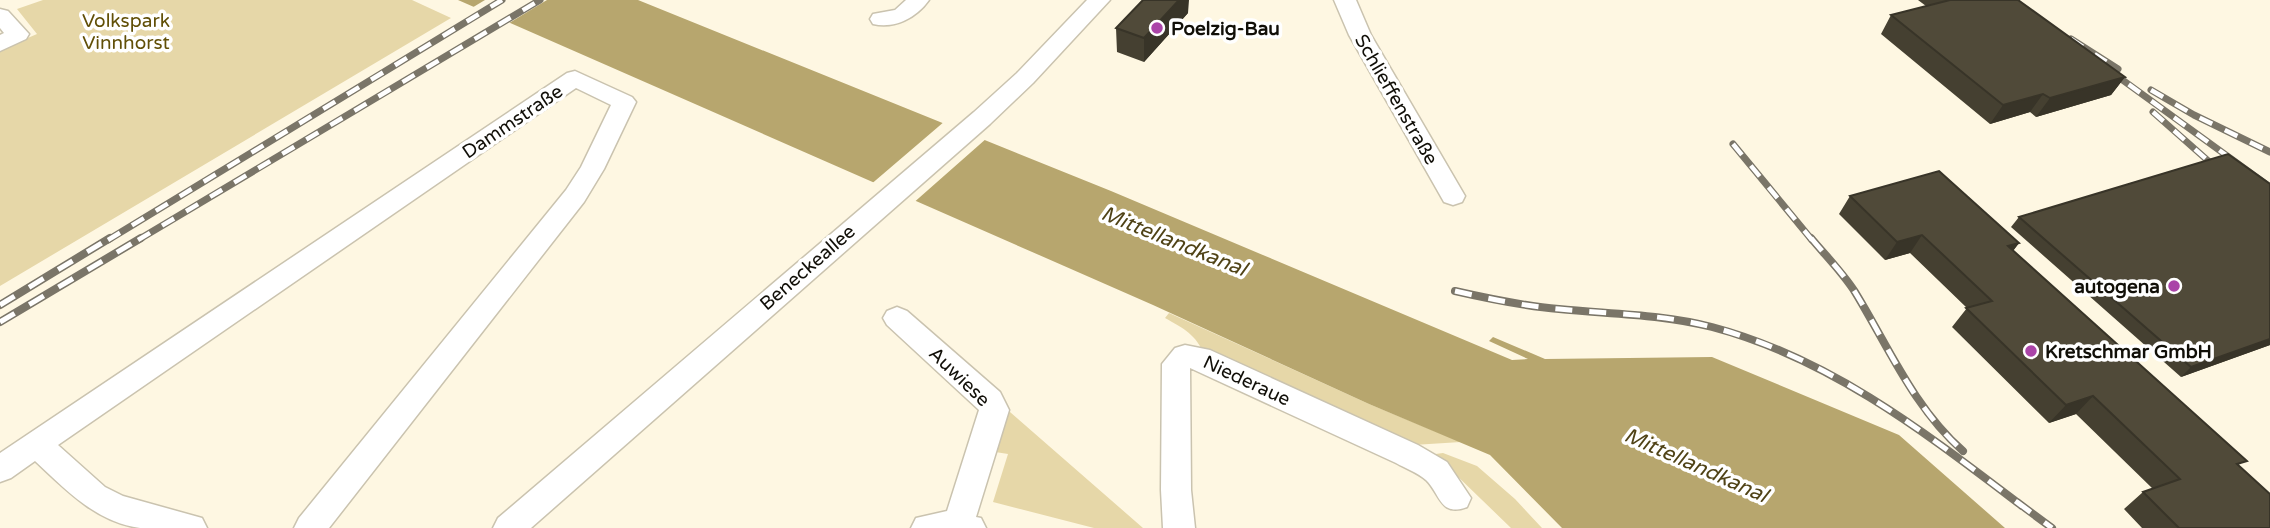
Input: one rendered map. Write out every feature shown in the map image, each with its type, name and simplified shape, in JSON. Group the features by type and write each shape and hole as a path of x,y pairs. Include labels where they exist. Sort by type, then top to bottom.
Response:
{"street":[{"path":"881,19 902,15 918,0"},
{"name":"Beneckeallee","path":"509,528 984,116 1025,78 1099,0"},
{"name":"Schlieffenstraße","path":"1345,0 1360,35 1453,195"},
{"path":"0,16 18,34 0,44"},
{"name":"Dammstraße","path":"0,470 575,78 624,102 592,169 575,195 310,528"},
{"name":"Auwiese","path":"897,318 989,400 994,410 964,526 945,524 927,528"},
{"name":"Niederaue","path":"1179,528 1176,490 1176,364 1185,356 1192,355 1407,454 1436,471 1456,498"},
{"path":"37,445 93,496 116,509 191,528"}],"green space":[{"name":"Volkspark Vinnhorst","path":"43,0 412,0 451,18 0,286 0,50 37,34 17,9"},
{"path":"1169,313 1369,404 1461,442 1413,445 1204,355 1193,337 1165,318"},
{"path":"1002,405 1143,528 1094,528 993,502 1008,454 989,451"},
{"path":"1443,453 1477,466 1515,499 1542,528 1511,528 1451,470 1421,456"}],"water":[{"name":"Mittellandkanal","path":"458,0 638,0 1111,191 1512,360 1528,359 1489,341 1493,337 1545,359 1712,357 1899,435 2005,528 1562,528 1490,455 1369,404 1153,305"}],"pier":[{"path":"485,0 547,0 506,25 470,9"},
{"path":"945,121 987,138 911,205 869,186"}],"building":[{"path":"1143,0 1179,0 1144,38 1116,28"},
{"path":"1950,0 2018,0 2125,77 2050,98 2043,94 2003,105 1891,15"},
{"name":"autogena","path":"2228,154 2270,184 2270,339 2191,367 2019,217"},
{"name":"Kretschmar GmbH","path":"1939,171 2019,243 2008,246 2247,461 2237,464 2270,494 2270,528 2179,528 2143,492 2180,479 2093,396 2066,405 1966,308 1992,301 1922,235 1897,242 1850,196"}],"railway":[{"path":"108,240 502,0"},
{"path":"138,240 540,0"},
{"path":"2071,39 2118,69"},
{"path":"2106,68 2270,187"},
{"path":"2151,90 2194,115 2270,152"},
{"path":"2153,112 2214,166"},
{"path":"1733,144 1812,240"},
{"path":"0,305 110,238"},
{"path":"0,322 141,238"},
{"path":"1811,238 1855,292 1903,376 1930,416 1963,451"},
{"path":"1455,291 1533,306 1674,319 1712,327 1755,341 1797,358 1876,401 2022,506"},
{"path":"2017,502 2052,528"}],"place":[{"name":"Poelzig-Bau","path":"1157,28"},
{"name":"autogena","path":"2174,286"},
{"name":"Kretschmar GmbH","path":"2031,351"}]}
